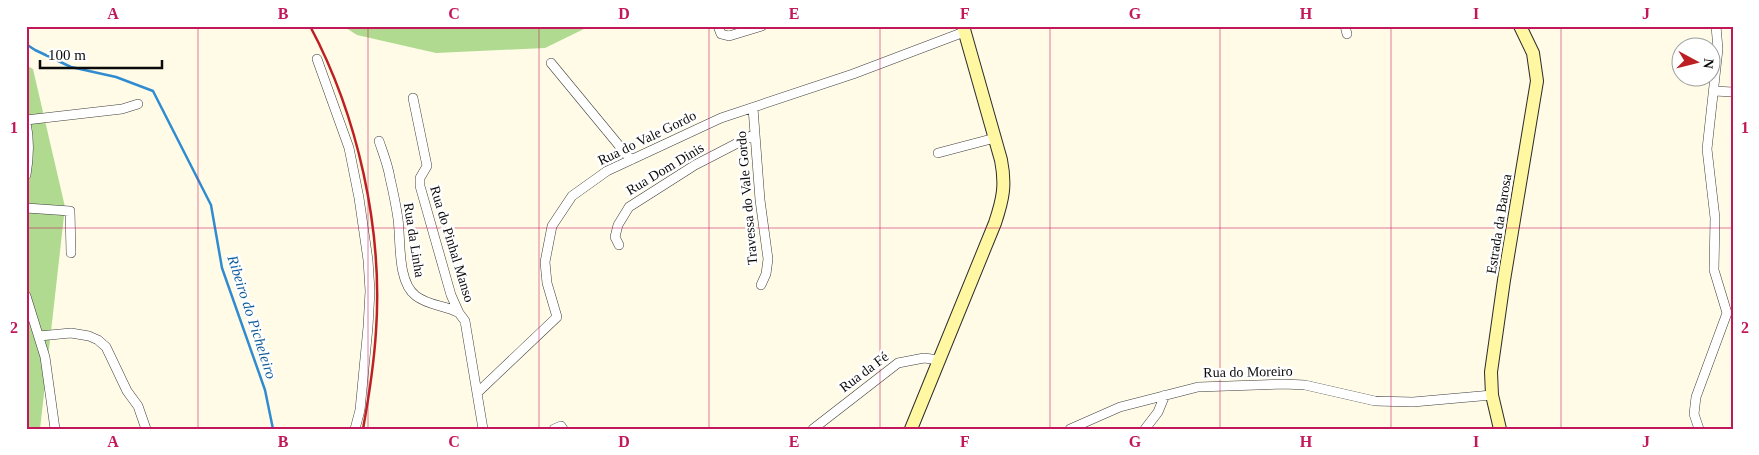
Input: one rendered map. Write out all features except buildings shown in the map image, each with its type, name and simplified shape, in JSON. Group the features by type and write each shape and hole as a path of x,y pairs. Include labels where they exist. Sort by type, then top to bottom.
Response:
{"main road":[{"name":"Estrada da Barosa","path":"1500,429 1492,395 1491,372 1537,81 1533,53 1520,26"},
{"path":"912,429 1002,202 1005,182 1001,160 964,29"}],"street":[{"path":"718,26 721,34 729,36 762,26"},
{"path":"1699,429 1694,414 1696,397 1727,313 1714,270 1715,218 1707,149 1719,27"},
{"name":"Rua do Vale Gordo","path":"477,393 557,317 547,283 545,262 552,226 572,196 607,171 721,118 852,74 964,29"},
{"path":"317,59 349,148 368,260 370,291 368,327 360,410 355,429"},
{"path":"551,63 632,160"},
{"path":"1714,91 1733,92"},
{"name":"Rua do Pinhal Manso","path":"413,98 427,166 420,178 420,186 444,272 459,312 465,321 483,429"},
{"path":"26,175 29,158 29,136 26,122 122,109 138,104"},
{"name":"Travessa do Vale Gordo","path":"753,108 760,200 768,258 766,274 761,285"},
{"name":"Rua Dom Dinis","path":"619,245 615,236 618,225 629,206 695,165 755,134"},
{"path":"938,153 994,138"},
{"name":"Rua da Linha","path":"379,141 387,162 398,221 403,273 408,286 415,296 431,304 451,308 459,312"},
{"path":"26,208 70,211 72,253"},
{"path":"26,296 45,357 55,429"},
{"path":"39,336 71,333 89,336 98,340 106,347 127,391 138,406 146,429"},
{"name":"Rua da Fé","path":"813,429 898,363 924,358 939,360"},
{"name":"Rua do Moreiro","path":"1070,429 1120,407 1198,387 1284,384 1305,386 1375,401 1413,402 1492,395"},
{"path":"1145,429 1158,412 1165,395"},
{"path":"554,429 561,426 563,429"}],"green space":[{"path":"343,26 590,26 545,48 436,53 357,35"},
{"path":"26,65 33,69 65,207 40,429 26,429"}],"waterway":[{"name":"Ribeiro do Picheleiro","path":"26,44 71,67 116,77 153,91 211,205 222,268 265,390 273,429"}],"railway":[{"path":"310,26 342,97 364,174 371,213 377,292 376,331 363,429"}]}
